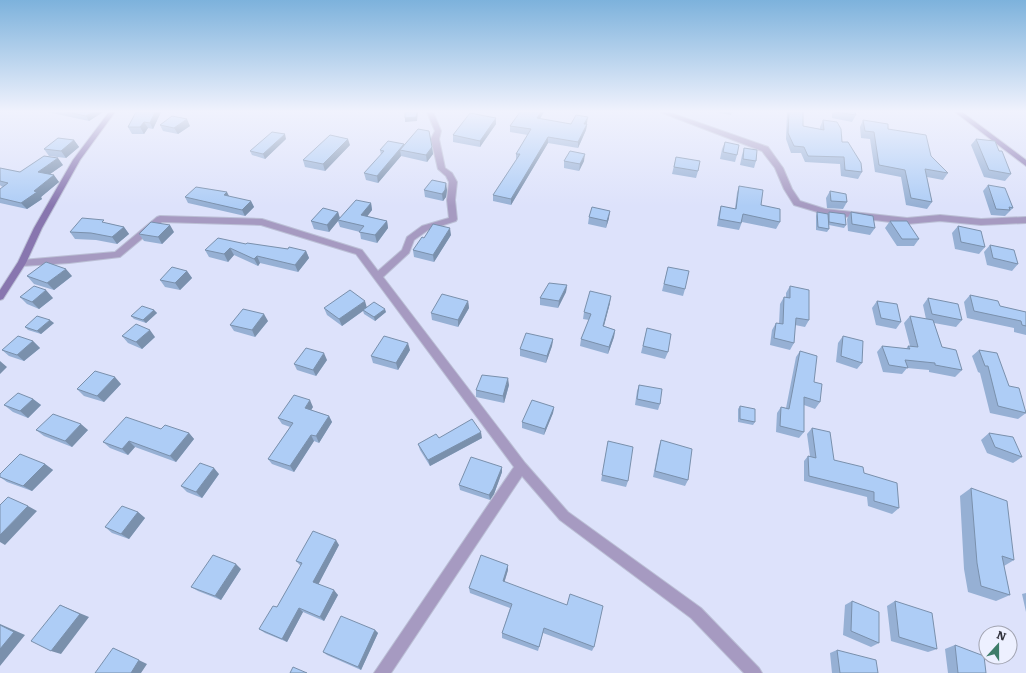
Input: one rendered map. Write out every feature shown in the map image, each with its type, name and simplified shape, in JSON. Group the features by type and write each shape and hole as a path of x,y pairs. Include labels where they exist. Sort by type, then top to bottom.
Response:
{"main road":[{"path":"0,297 22,263 38,228 77,160 89,143"},
{"path":"999,143 1026,164"}],"street":[{"path":"378,276 406,251 410,239 425,228 442,224 453,219 451,200 453,182 449,175 442,169 435,143"},
{"path":"750,143 765,149 778,168 788,189 797,203 824,211 908,221 940,218 981,222 1026,220"},
{"path":"22,263 117,255 160,219 262,222 359,252 521,467 564,516 696,613 754,673"},
{"path":"382,673 521,467"}],"building":[{"path":"51,143 70,143 61,151 44,149"},
{"path":"259,143 275,143 263,154 250,151"},
{"path":"321,143 344,143 323,164 303,160"},
{"path":"386,143 404,144 377,176 364,173 384,151 380,150"},
{"path":"406,143 431,143 432,147 426,155 400,150"},
{"path":"522,143 544,143 511,199 493,195 520,154 516,154"},
{"path":"725,143 739,145 737,155 723,152"},
{"path":"793,143 849,143 861,163 862,172 845,170 844,157 808,156 804,147 794,146"},
{"path":"876,143 928,143 931,156 948,173 925,169 932,202 911,198 905,170 879,165"},
{"path":"978,143 996,143 999,151 1002,151 1011,174 989,170"},
{"path":"744,148 757,150 756,161 743,159"},
{"path":"570,151 585,154 580,164 564,161"},
{"path":"44,156 58,158 38,172 54,175 34,191 37,192 21,203 0,198 0,189 8,183 0,181 0,168 20,172"},
{"path":"676,157 700,161 698,171 674,167"},
{"path":"432,180 446,183 445,190 442,194 424,190"},
{"path":"988,185 1005,188 1013,208 1009,207 1010,210 996,209"},
{"path":"739,186 763,190 761,205 780,209 780,222 743,214 741,223 719,219 721,206 736,209"},
{"path":"196,187 227,192 224,195 251,201 242,210 185,197"},
{"path":"830,191 846,194 847,202 831,201"},
{"path":"356,200 371,203 361,215 387,221 375,235 359,232 364,226 338,220"},
{"path":"592,207 610,211 607,221 589,217"},
{"path":"323,208 338,212 327,225 311,221"},
{"path":"817,212 828,214 829,229 818,227"},
{"path":"829,212 845,214 846,225 829,222"},
{"path":"851,212 873,216 875,228 852,224"},
{"path":"82,218 104,220 102,222 124,227 112,237 91,233 70,232"},
{"path":"890,221 907,221 919,239 902,239"},
{"path":"151,222 170,225 158,237 139,234"},
{"path":"433,224 450,228 433,255 413,250 422,237 424,238"},
{"path":"958,226 981,231 985,247 961,242"},
{"path":"218,238 246,244 288,249 289,247 306,251 295,265 257,256 254,259 230,248 224,254 205,250"},
{"path":"990,245 1014,250 1018,264 993,258"},
{"path":"46,262 66,269 47,283 27,276"},
{"path":"172,267 187,271 175,283 160,280"},
{"path":"668,267 689,271 685,289 664,284"},
{"path":"549,283 567,285 559,301 540,298"},
{"path":"34,286 46,290 32,302 20,297"},
{"path":"790,286 809,290 809,320 796,318 794,343 774,338 776,323 783,324 784,297 790,298"},
{"path":"350,290 365,301 339,319 324,308"},
{"path":"590,291 611,296 603,326 615,330 609,347 581,339 591,314 584,312"},
{"path":"442,294 468,301 458,320 431,313"},
{"path":"970,295 998,301 1000,306 1026,312 1026,326 1022,325 1021,321 974,311"},
{"path":"928,298 958,304 962,320 932,314"},
{"path":"877,301 897,304 901,322 881,318"},
{"path":"374,302 385,309 374,317 363,310"},
{"path":"142,306 154,310 143,320 131,316"},
{"path":"243,309 264,314 252,330 230,325"},
{"path":"37,316 50,320 37,331 25,327"},
{"path":"910,316 933,320 942,347 956,350 962,370 935,365 935,363 905,360 908,368 889,365 882,346 910,349 908,346 918,347"},
{"path":"136,324 150,330 136,342 122,336"},
{"path":"647,328 671,334 668,352 643,346"},
{"path":"526,333 553,339 547,356 520,349"},
{"path":"18,336 33,341 17,355 2,350"},
{"path":"384,336 408,343 396,363 371,356"},
{"path":"843,336 863,341 862,363 841,356"},
{"path":"306,348 324,353 313,370 294,364"},
{"path":"979,350 997,353 1009,386 1019,388 1026,413 998,406 988,366 985,366"},
{"path":"800,351 817,356 814,382 822,384 820,402 804,397 804,432 780,426 781,407 789,409"},
{"path":"95,371 115,377 97,396 77,389"},
{"path":"482,375 508,378 503,396 476,390"},
{"path":"639,385 662,389 660,404 637,399"},
{"path":"18,393 33,399 20,411 4,405"},
{"path":"294,395 310,400 305,408 329,416 316,436 311,435 290,466 268,459 293,423 278,418"},
{"path":"532,400 554,407 545,429 522,422"},
{"path":"740,406 755,409 755,422 740,419"},
{"path":"53,414 81,424 65,441 36,430"},
{"path":"126,417 161,429 165,425 189,433 170,456 129,441 122,449 103,442"},
{"path":"472,419 481,432 428,460 418,444 436,434 439,438"},
{"path":"812,428 830,432 834,460 863,467 864,473 897,483 899,508 874,501 874,492 809,476 808,456 816,458"},
{"path":"989,433 1013,437 1022,457 995,447"},
{"path":"661,440 692,449 688,480 655,471"},
{"path":"608,441 633,447 628,481 602,475"},
{"path":"20,454 45,464 23,486 0,477 0,474"},
{"path":"471,457 502,467 489,495 459,485"},
{"path":"200,463 214,468 196,492 181,486"},
{"path":"971,488 1007,501 1014,560 1002,556 1010,595 981,586 977,563"},
{"path":"8,497 28,506 0,535 0,505"},
{"path":"122,506 138,512 121,534 105,527"},
{"path":"313,531 336,540 313,582 334,590 320,617 299,608 282,639 259,629 273,606 277,607 302,563 296,561"},
{"path":"213,555 236,564 215,596 191,587"},
{"path":"481,555 508,565 503,581 567,605 570,594 603,606 594,647 544,628 539,647 502,633 512,604 469,588"},
{"path":"852,601 879,612 879,643 851,631"},
{"path":"895,601 932,613 937,649 899,637"},
{"path":"60,605 80,614 51,651 31,641"},
{"path":"341,616 375,630 358,667 323,652"},
{"path":"0,625 14,632 0,649"},
{"path":"955,645 978,654 978,665 985,665 986,673 958,673"},
{"path":"113,648 139,660 131,673 95,673"},
{"path":"837,650 876,660 878,673 840,673"},
{"path":"293,667 307,673 290,673"}]}
